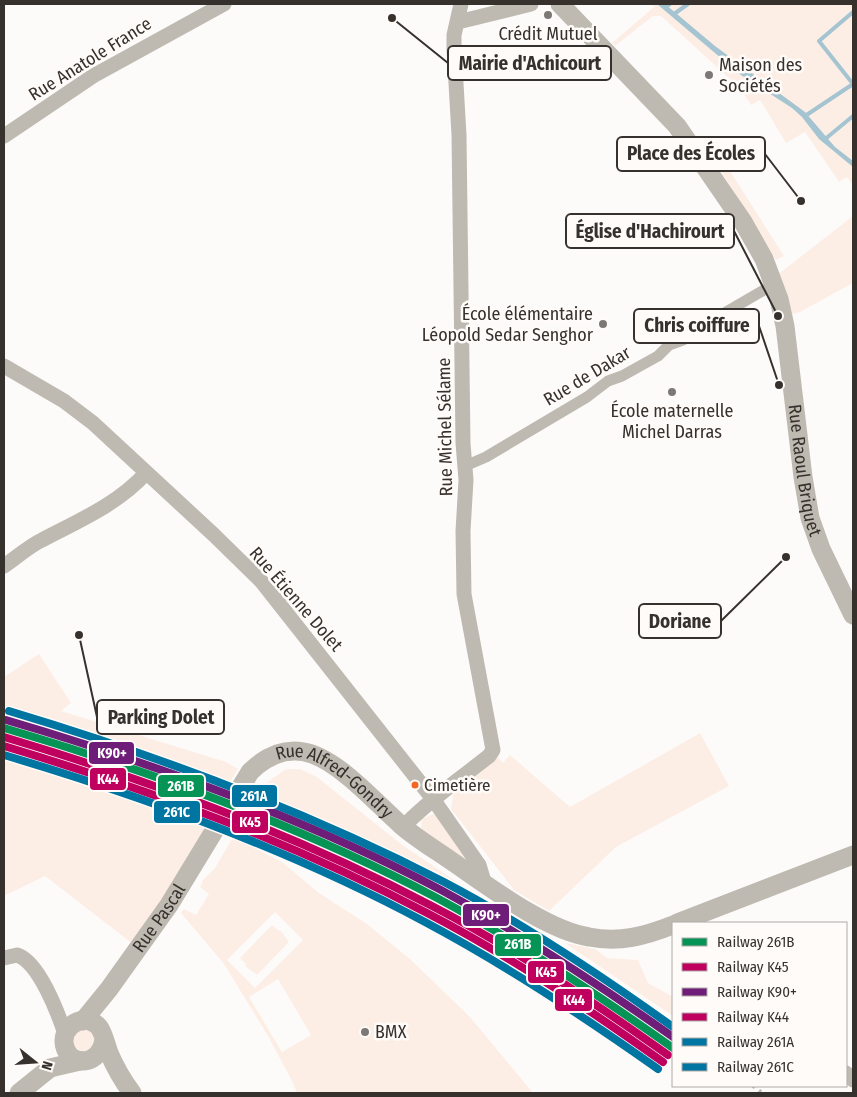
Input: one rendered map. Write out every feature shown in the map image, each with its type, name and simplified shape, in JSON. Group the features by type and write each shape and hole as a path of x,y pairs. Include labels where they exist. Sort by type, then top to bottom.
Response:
{"street":[{"name":"Rue Anatole France","path":"4,136 93,76 224,4"},
{"name":"Rue Michel Sélame","path":"433,799 443,794 490,756 493,750 464,594 466,466 463,443 459,134 454,49 454,34 461,4"},
{"path":"458,22 532,4"},
{"name":"Rue Raoul Briquet","path":"560,4 676,126 743,222 764,259 775,287 786,332 803,477 810,518 821,549 853,615"},
{"name":"Rue de Dakar","path":"466,466 520,438 608,381 622,376 658,356 669,345 682,340 694,329 711,324 721,315 764,290 775,287"},
{"name":"Rue Étienne Dolet","path":"4,366 64,401 99,428 262,582 433,799 480,865 486,884"},
{"path":"4,566 40,541 94,515 135,485 146,473"},
{"name":"Rue Alfred-Gondry","path":"206,847 250,772 270,756 294,751 311,754 338,769 403,826 486,884 533,914 568,932 587,937 626,940 672,925"},
{"path":"403,826 433,799"},
{"name":"Rue Pascal","path":"19,1093 50,1068 72,1029 109,989 164,912 206,847"},
{"path":"680,922 853,855"},
{"path":"4,958 17,955 29,961 57,1012 72,1029"},
{"name":"Rue Pascal","path":"103,1035 102,1017 109,989"},
{"path":"72,1029 94,1024 103,1035 128,1088"},
{"path":"72,1029 68,1053 101,1066 128,1088"},
{"path":"85,1060 101,1052 103,1035"},
{"name":"Rue Pascal","path":"50,1068 85,1060"}],"shaded area":[{"path":"652,4 853,4 853,186 847,177 839,182 805,132 786,143 760,100 751,105 740,88 661,16 653,16 615,46 612,43 654,7"},
{"path":"716,149 784,256 776,260 711,155"},
{"path":"853,216 853,283 800,312 783,317 772,279"},
{"path":"39,654 71,703 61,711 226,762 238,769 228,785 146,753 4,712 4,677"},
{"path":"700,733 729,786 616,847 549,911 514,890 451,809 453,795 498,757 503,763 510,755 570,807"},
{"path":"4,753 109,785 210,822 138,948 45,876 4,896"},
{"path":"286,769 300,769 317,777 401,844 479,897 526,923 502,917 339,833 256,796 265,784"},
{"path":"433,814 439,815 473,866 426,835 421,827 422,819"},
{"path":"233,837 282,862 319,893 367,924 410,959 470,1017 533,1093 297,1093 268,1036 224,964 181,913 184,909 196,915 209,894 200,887 203,880 215,868","holes":["275,912 303,940 255,988 227,960","278,979 311,1035 282,1052 249,997"]},
{"path":"272,925 280,930 289,942 257,975 245,966 246,964 240,958"},
{"path":"565,943 595,949 607,958 638,960 648,983 672,996 672,1015"},
{"path":"84,1029 92,1032 95,1040 92,1048 84,1051 76,1048 73,1040 76,1032"}],"water":[{"path":"657,4 665,4 715,46 805,112 835,147 853,161 853,167 819,139 802,117 792,108 741,75"}],"waterway":[{"path":"666,7 670,4"},
{"path":"674,14 688,4"},
{"path":"805,116 853,84 819,41 853,12"},
{"path":"824,140 853,116"}],"railway":[{"path":"619,987 672,1024"},
{"path":"754,1087 762,1093"}],"rail line":[{"name":"261A","path":"9,711 121,747 230,786 338,831 391,856 474,898 532,932 672,1026"},
{"name":"K90+","path":"6,720 118,755 228,794 389,864 441,890 530,942 672,1036"},
{"name":"261B","path":"4,728 115,763 225,802 332,847 385,872 468,915 528,951 587,988 672,1047"},
{"name":"K45","path":"4,737 168,791 275,832 328,855 432,906 493,940 582,995 668,1055"},
{"name":"K44","path":"4,746 113,781 220,819 376,887 458,930 518,965 577,1002 663,1062"},
{"name":"261C","path":"4,755 112,789 219,828 271,849 374,896 455,938 515,973 658,1069"}],"place":[{"name":"Crédit Mutuel","path":"548,15"},
{"name":"Mairie d'Achicourt","path":"392,18"},
{"name":"Maison des Sociétés","path":"709,75"},
{"name":"Place des Écoles","path":"801,201"},
{"name":"Église d'Hachirourt","path":"778,316"},
{"name":"École élémentaire Léopold Sedar Senghor","path":"603,324"},
{"name":"Chris coiffure","path":"779,385"},
{"name":"École maternelle Michel Darras","path":"672,392"},
{"name":"Doriane","path":"786,557"},
{"name":"Parking Dolet","path":"79,635"},
{"name":"Cimetière","path":"415,785"},
{"name":"BMX","path":"365,1032"}]}
